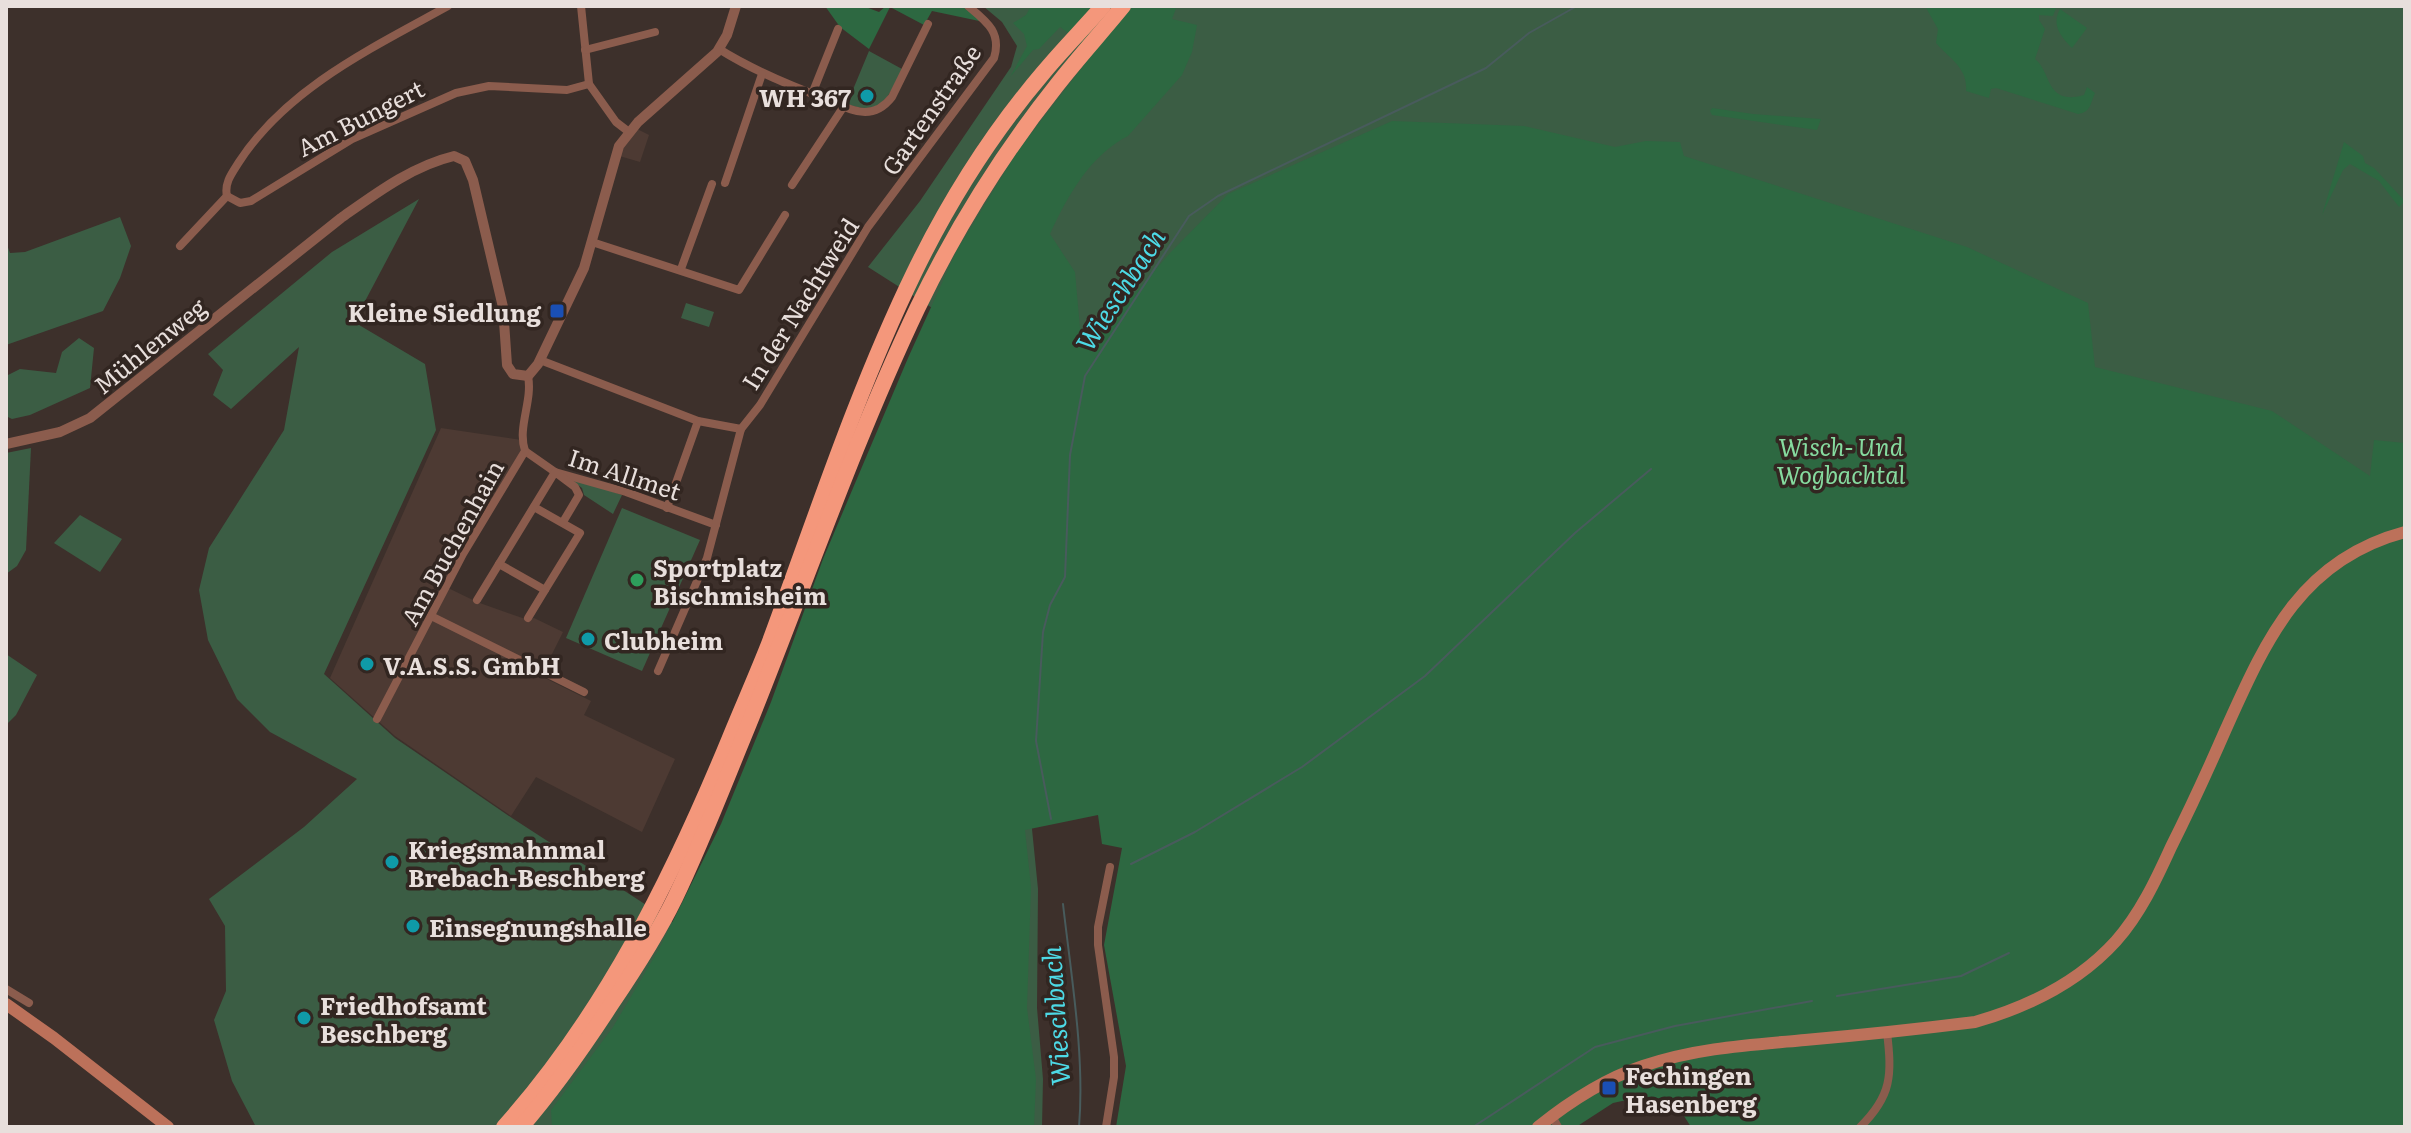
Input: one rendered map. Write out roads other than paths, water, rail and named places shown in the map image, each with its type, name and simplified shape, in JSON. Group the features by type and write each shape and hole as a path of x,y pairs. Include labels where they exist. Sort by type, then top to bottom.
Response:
{"highway":[{"path":"521,1127 580,1051 639,962 674,900 709,822 823,515 885,337 916,270 982,157 1043,73 1103,6"},
{"path":"504,1127 569,1046 627,954 660,893 698,815 823,515 916,311 968,215 1047,98 1123,6"}],"main road":[{"path":"1538,1127 1555,1121 1583,1095 1640,1067 1729,1047 1975,1022 2041,998 2070,980 2115,942 2136,915 2159,874 2265,645 2281,620 2297,599 2328,570 2371,544 2405,532"},
{"path":"18,1004 168,1127"}],"street":[{"path":"180,246 227,196 227,182 245,152 289,104 402,30 448,6"},
{"path":"581,6 589,84 616,122 629,132"},
{"path":"528,376 540,360 584,268 619,146 629,132 719,49 736,6"},
{"name":"Gartenstraße","path":"891,198 994,58 997,43 995,31 968,6"},
{"path":"719,49 762,74 857,111 871,112 889,101 928,24"},
{"path":"812,94 838,29"},
{"path":"585,50 655,32"},
{"path":"725,183 762,74"},
{"name":"Am Bungert","path":"227,196 240,203 251,201 352,139 456,93 489,86 567,90 589,84"},
{"path":"792,185 844,106"},
{"name":"Mühlenweg","path":"6,444 60,432 90,418 302,247 372,197 420,168 449,157 461,158 471,170 501,298 507,365 513,374 528,376"},
{"path":"681,269 712,184"},
{"name":"In der Nachtweid","path":"741,429 760,405 850,255 891,198"},
{"path":"592,242 739,290 785,215"},
{"path":"540,360 698,421 741,429 703,568 658,671"},
{"name":"Am Buchenhain","path":"377,719 463,554 525,451 523,438 530,386 528,376"},
{"path":"667,508 698,421"},
{"name":"Im Allmet","path":"525,451 555,472 611,487 716,525"},
{"path":"477,600 555,472 575,487 579,495 563,522"},
{"path":"528,618 580,533 534,507"},
{"path":"499,564 545,590"},
{"path":"431,616 584,692"},
{"path":"1106,1127 1114,1057 1098,927 1110,867"},
{"path":"6,989 18,1004"},
{"path":"1860,1127 1877,1110 1888,1084 1887,1032"}],"waterway":[{"name":"Wieschbach","path":"1051,819 1036,741 1043,632 1050,605 1065,577 1070,455 1085,376 1189,216 1218,196 1486,68 1529,33 1577,6"},
{"path":"1131,864 1195,832 1302,767 1425,676 1575,533 1651,469"},
{"name":"Wieschbach","path":"1063,904 1079,1044 1079,1127"},
{"path":"1837,996 1961,976 2009,953"},
{"path":"1473,1127 1595,1047 1675,1026 1812,1001"}],"place":[{"name":"WH 367","path":"867,96"},
{"name":"Kleine Siedlung","path":"557,311"},
{"name":"Sportplatz Bischmisheim","path":"637,580"},
{"name":"Clubheim","path":"588,639"},
{"name":"V.A.S.S. GmbH","path":"367,664"},
{"name":"Kriegsmahnmal Brebach-Beschberg","path":"392,862"},
{"name":"Einsegnungshalle","path":"413,926"},
{"name":"Friedhofsamt Beschberg","path":"304,1018"},
{"name":"Fechingen Hasenberg","path":"1609,1088"}],"park label":[{"name":"Wisch- Und Wogbachtal","path":"1841,459"}]}
